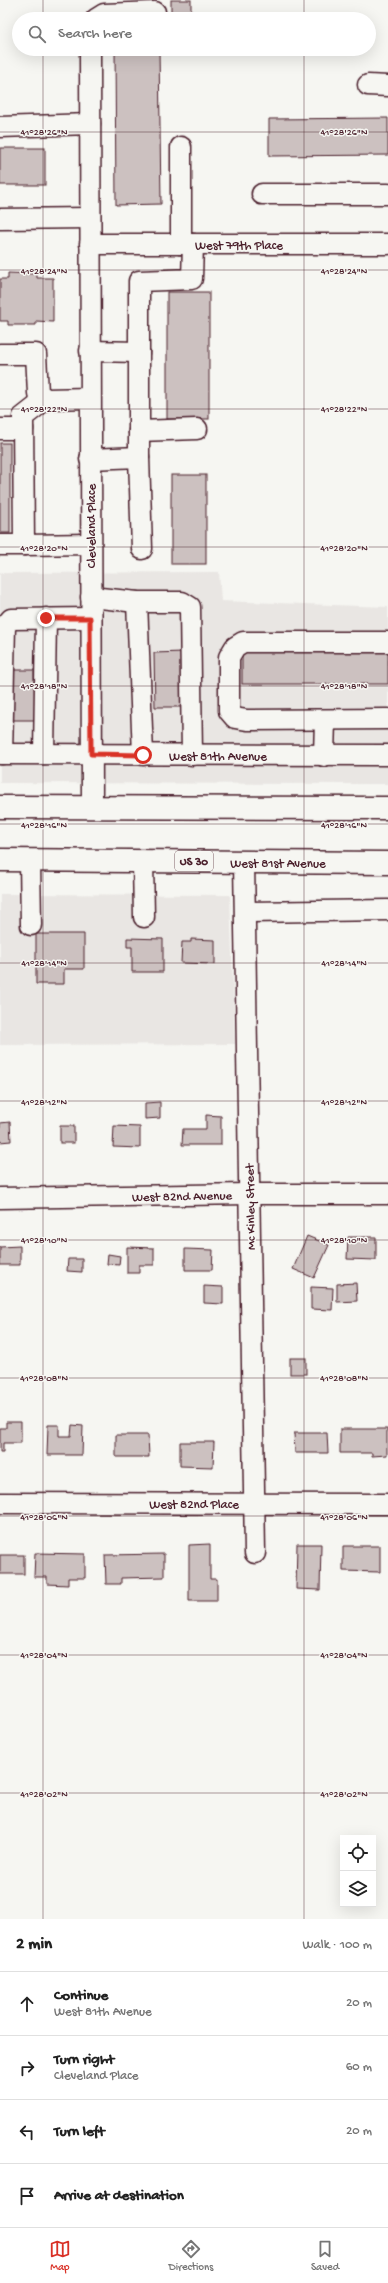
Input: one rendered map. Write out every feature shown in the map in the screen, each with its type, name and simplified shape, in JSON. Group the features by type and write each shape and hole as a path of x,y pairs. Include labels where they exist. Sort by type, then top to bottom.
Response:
{"main road":[{"path":"0,807 388,808"},
{"name":"West 81st Avenue","path":"0,860 388,863"}],"street":[{"name":"Cleveland Place","path":"90,56 90,618 92,807"},
{"path":"368,85 388,86"},
{"path":"0,127 90,124"},
{"path":"142,549 140,457 140,281 192,279 187,244 181,147"},
{"path":"262,194 388,194"},
{"path":"0,219 90,218"},
{"name":"West 79th Place","path":"90,244 388,244"},
{"path":"90,351 140,352"},
{"path":"0,354 36,354 38,393 46,399"},
{"path":"24,545 23,417 46,399 90,398"},
{"path":"0,429 23,429"},
{"path":"140,431 197,429"},
{"path":"90,458 140,457"},
{"path":"0,545 90,544"},
{"path":"90,597 137,602 182,602 190,607 192,755"},
{"path":"137,602 143,755"},
{"path":"1,754 5,626 11,618 90,618"},
{"path":"44,754 46,618"},
{"path":"388,642 243,642 234,647 230,657 229,711 235,718 325,720 388,719"},
{"path":"324,756 325,720"},
{"name":"West 81th Avenue","path":"1,754 388,755"},
{"path":"30,860 31,925"},
{"path":"143,861 144,917"},
{"name":"Mc Kinley Street","path":"244,862 246,912 248,1194 256,1504 255,1553"},
{"path":"246,912 388,910"},
{"name":"West 82nd Avenue","path":"0,1198 248,1194 388,1194"},
{"name":"West 82nd Place","path":"0,1503 388,1504"}],"shaded area":[{"path":"219,572 221,601 388,607 388,784 0,783 0,573"},
{"path":"0,894 230,895 235,1044 0,1045"}],"building":[{"path":"171,0 191,0 191,12 171,12"},
{"path":"115,56 159,56 161,204 116,205"},
{"path":"388,118 388,155 269,156 269,119"},
{"path":"0,148 45,148 45,185 0,185"},
{"path":"8,273 37,274 37,278 53,278 53,322 36,321 36,325 8,325 8,321 0,321 0,279 8,279"},
{"path":"167,292 209,292 209,419 167,419"},
{"path":"0,443 10,443 10,533 0,533"},
{"path":"171,475 206,475 206,564 171,564"},
{"path":"242,648 388,648 388,684 242,684"},
{"path":"183,652 184,707 155,707 154,653"},
{"path":"12,670 34,670 35,720 13,720"},
{"path":"36,934 84,934 84,969 64,969 64,984 36,984"},
{"path":"127,938 163,939 163,972 132,972 132,947 127,947"},
{"path":"191,939 215,940 215,964 181,963 182,942 191,942"},
{"path":"160,1102 160,1118 145,1119 145,1103"},
{"path":"206,1115 221,1116 221,1145 182,1145 183,1129 206,1129"},
{"path":"10,1122 11,1141 0,1142 0,1123"},
{"path":"60,1126 74,1126 74,1143 60,1143"},
{"path":"114,1126 140,1127 140,1148 113,1147"},
{"path":"307,1236 329,1245 314,1278 293,1269"},
{"path":"348,1237 376,1237 376,1260 347,1259"},
{"path":"20,1246 20,1265 0,1265 0,1247"},
{"path":"127,1247 154,1248 154,1265 139,1265 139,1273 127,1273"},
{"path":"185,1249 213,1250 212,1270 185,1270"},
{"path":"108,1254 120,1256 119,1265 107,1264"},
{"path":"68,1259 82,1259 82,1272 67,1271"},
{"path":"356,1283 357,1301 337,1302 337,1284"},
{"path":"204,1286 223,1287 223,1304 204,1303"},
{"path":"311,1287 333,1288 332,1310 311,1309"},
{"path":"290,1358 306,1358 306,1374 290,1374"},
{"path":"6,1422 21,1422 21,1443 3,1443 3,1452 0,1452 0,1428 6,1428"},
{"path":"48,1425 59,1425 59,1436 71,1436 72,1425 83,1426 82,1455 47,1455"},
{"path":"340,1429 387,1429 387,1455 372,1456 372,1453 340,1453"},
{"path":"294,1433 327,1433 328,1453 295,1453"},
{"path":"116,1435 148,1435 149,1457 116,1457"},
{"path":"180,1442 214,1442 213,1467 180,1466"},
{"path":"210,1544 210,1579 217,1579 217,1601 189,1601 189,1545"},
{"path":"297,1544 321,1544 320,1590 296,1589"},
{"path":"343,1546 380,1546 380,1572 343,1571"},
{"path":"35,1553 85,1554 85,1578 68,1578 68,1585 47,1584 47,1577 34,1577"},
{"path":"164,1554 164,1577 121,1578 121,1584 106,1584 105,1555"},
{"path":"0,1555 24,1555 24,1574 0,1574"}],"route":[{"path":"46,618 90,618 91,754 143,755"}]}
